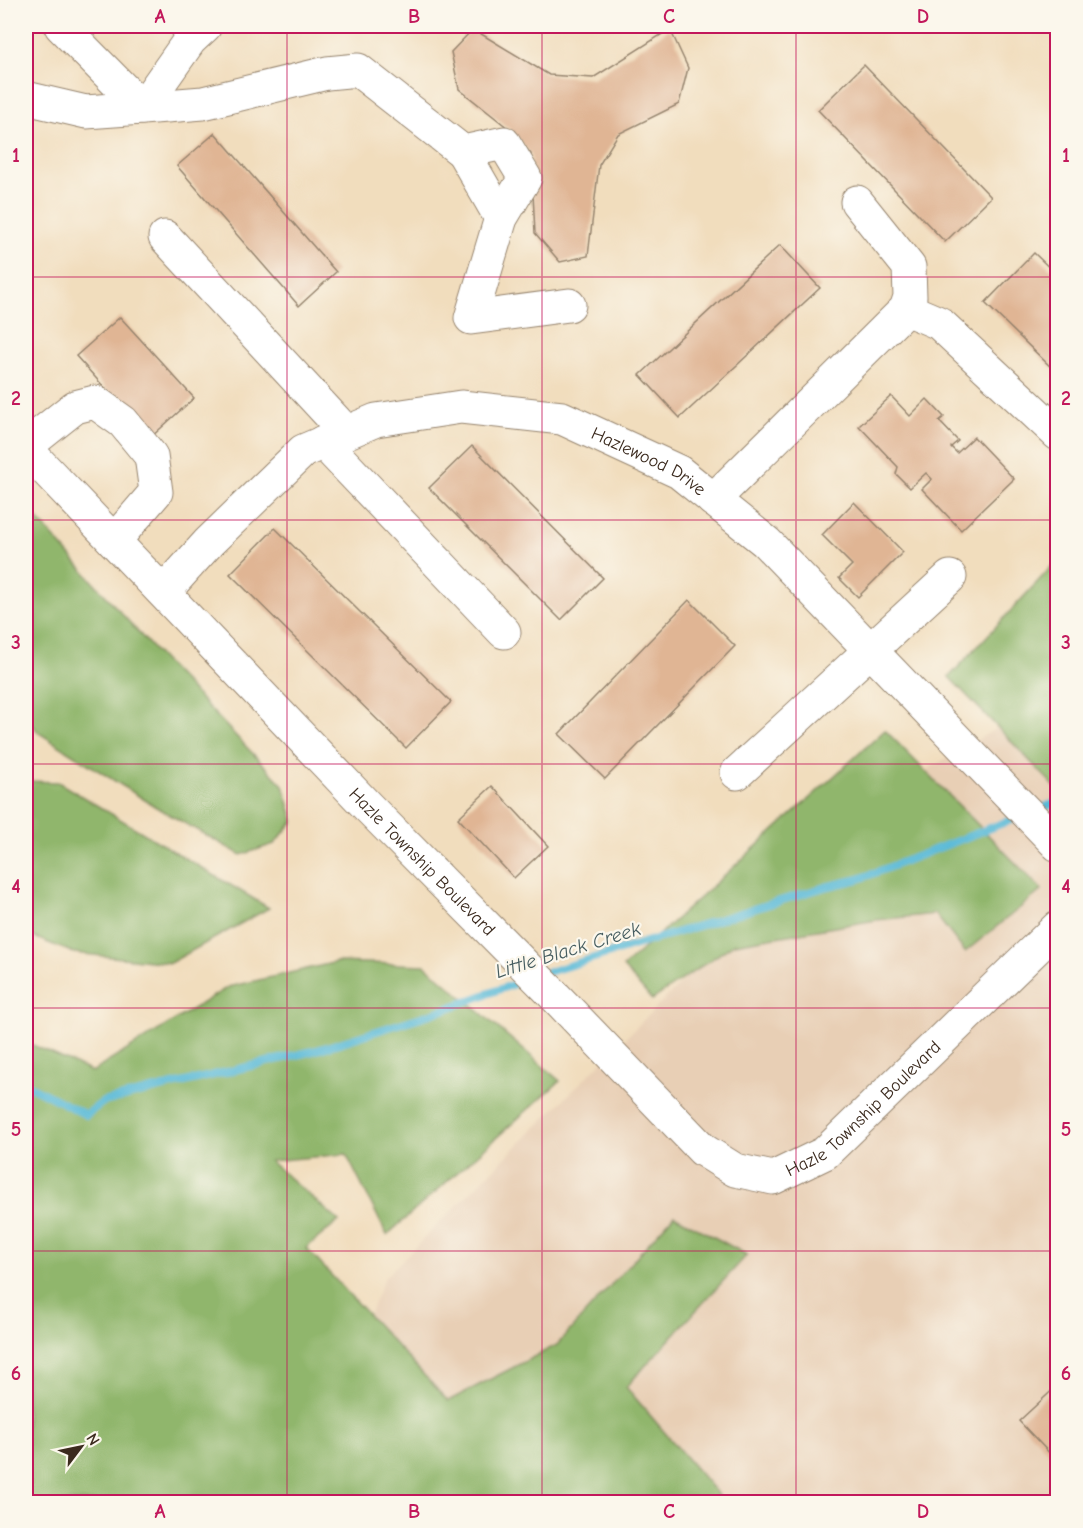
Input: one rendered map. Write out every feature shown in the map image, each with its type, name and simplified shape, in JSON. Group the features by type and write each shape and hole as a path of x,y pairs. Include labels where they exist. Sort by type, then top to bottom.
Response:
{"street":[{"path":"61,26 142,108"},
{"path":"142,108 190,30"},
{"path":"26,98 86,112 203,103 327,73 358,70 464,152 504,143 525,178 501,218 471,318 569,305"},
{"path":"713,500 906,309 910,297 909,267 857,202"},
{"path":"165,237 334,437 504,632"},
{"path":"906,309 939,323 1058,434"},
{"path":"26,447 75,407 95,402 123,422 151,456 156,492 114,542"},
{"name":"Hazlewood Drive","path":"164,592 210,542 303,451 334,437 376,420 461,406 562,418 679,472 766,542 1058,845"},
{"name":"Hazle Township Boulevard","path":"26,447 368,807 703,1150 735,1170 773,1178 825,1154 1058,927"},
{"path":"737,773 950,577"}],"shaded area":[{"path":"1057,692 1057,1502 290,1502 385,1277 848,817"}],"green space":[{"path":"26,506 163,660 283,785 294,821 274,844 241,855 156,807 39,733 26,717"},
{"path":"1057,561 1057,789 949,677"},
{"path":"885,730 1042,890 965,952 935,914 876,920 734,944 652,1000 623,967"},
{"path":"26,781 58,782 269,908 170,963 74,953 26,934"},
{"path":"337,962 425,965 560,1081 387,1235 346,1154 270,1161 339,1221 306,1248 448,1401 557,1345 674,1215 747,1255 626,1387 724,1502 26,1502 26,1042 92,1072 228,987"}],"building":[{"path":"473,29 549,75 593,78 670,29 688,68 679,104 618,134 599,165 588,256 560,262 535,233 531,154 513,132 459,89 451,52"},
{"path":"864,65 991,197 945,242 818,110"},
{"path":"215,133 336,272 299,306 177,166"},
{"path":"780,245 820,288 680,418 640,375"},
{"path":"1034,253 1058,276 1058,374 985,303"},
{"path":"120,317 194,398 150,438 76,356"},
{"path":"891,396 910,416 927,399 944,417 939,421 958,441 951,447 957,453 974,437 1014,479 961,530 922,489 932,479 926,473 910,488 896,474 898,467 859,426"},
{"path":"472,446 603,578 561,620 429,488"},
{"path":"854,502 903,552 858,597 839,578 852,565 822,535"},
{"path":"275,528 451,702 406,748 230,574"},
{"path":"689,600 735,646 605,779 559,734"},
{"path":"492,786 548,846 514,878 458,818"},
{"path":"1058,1385 1058,1462 1019,1421"}],"waterway":[{"name":"Little Black Creek","path":"1037,810 1058,802"},
{"name":"Little Black Creek","path":"545,973 825,887 859,879 1021,816"},
{"name":"Little Black Creek","path":"26,1084 86,1115 103,1102 317,1050 443,1010 528,979"}]}
